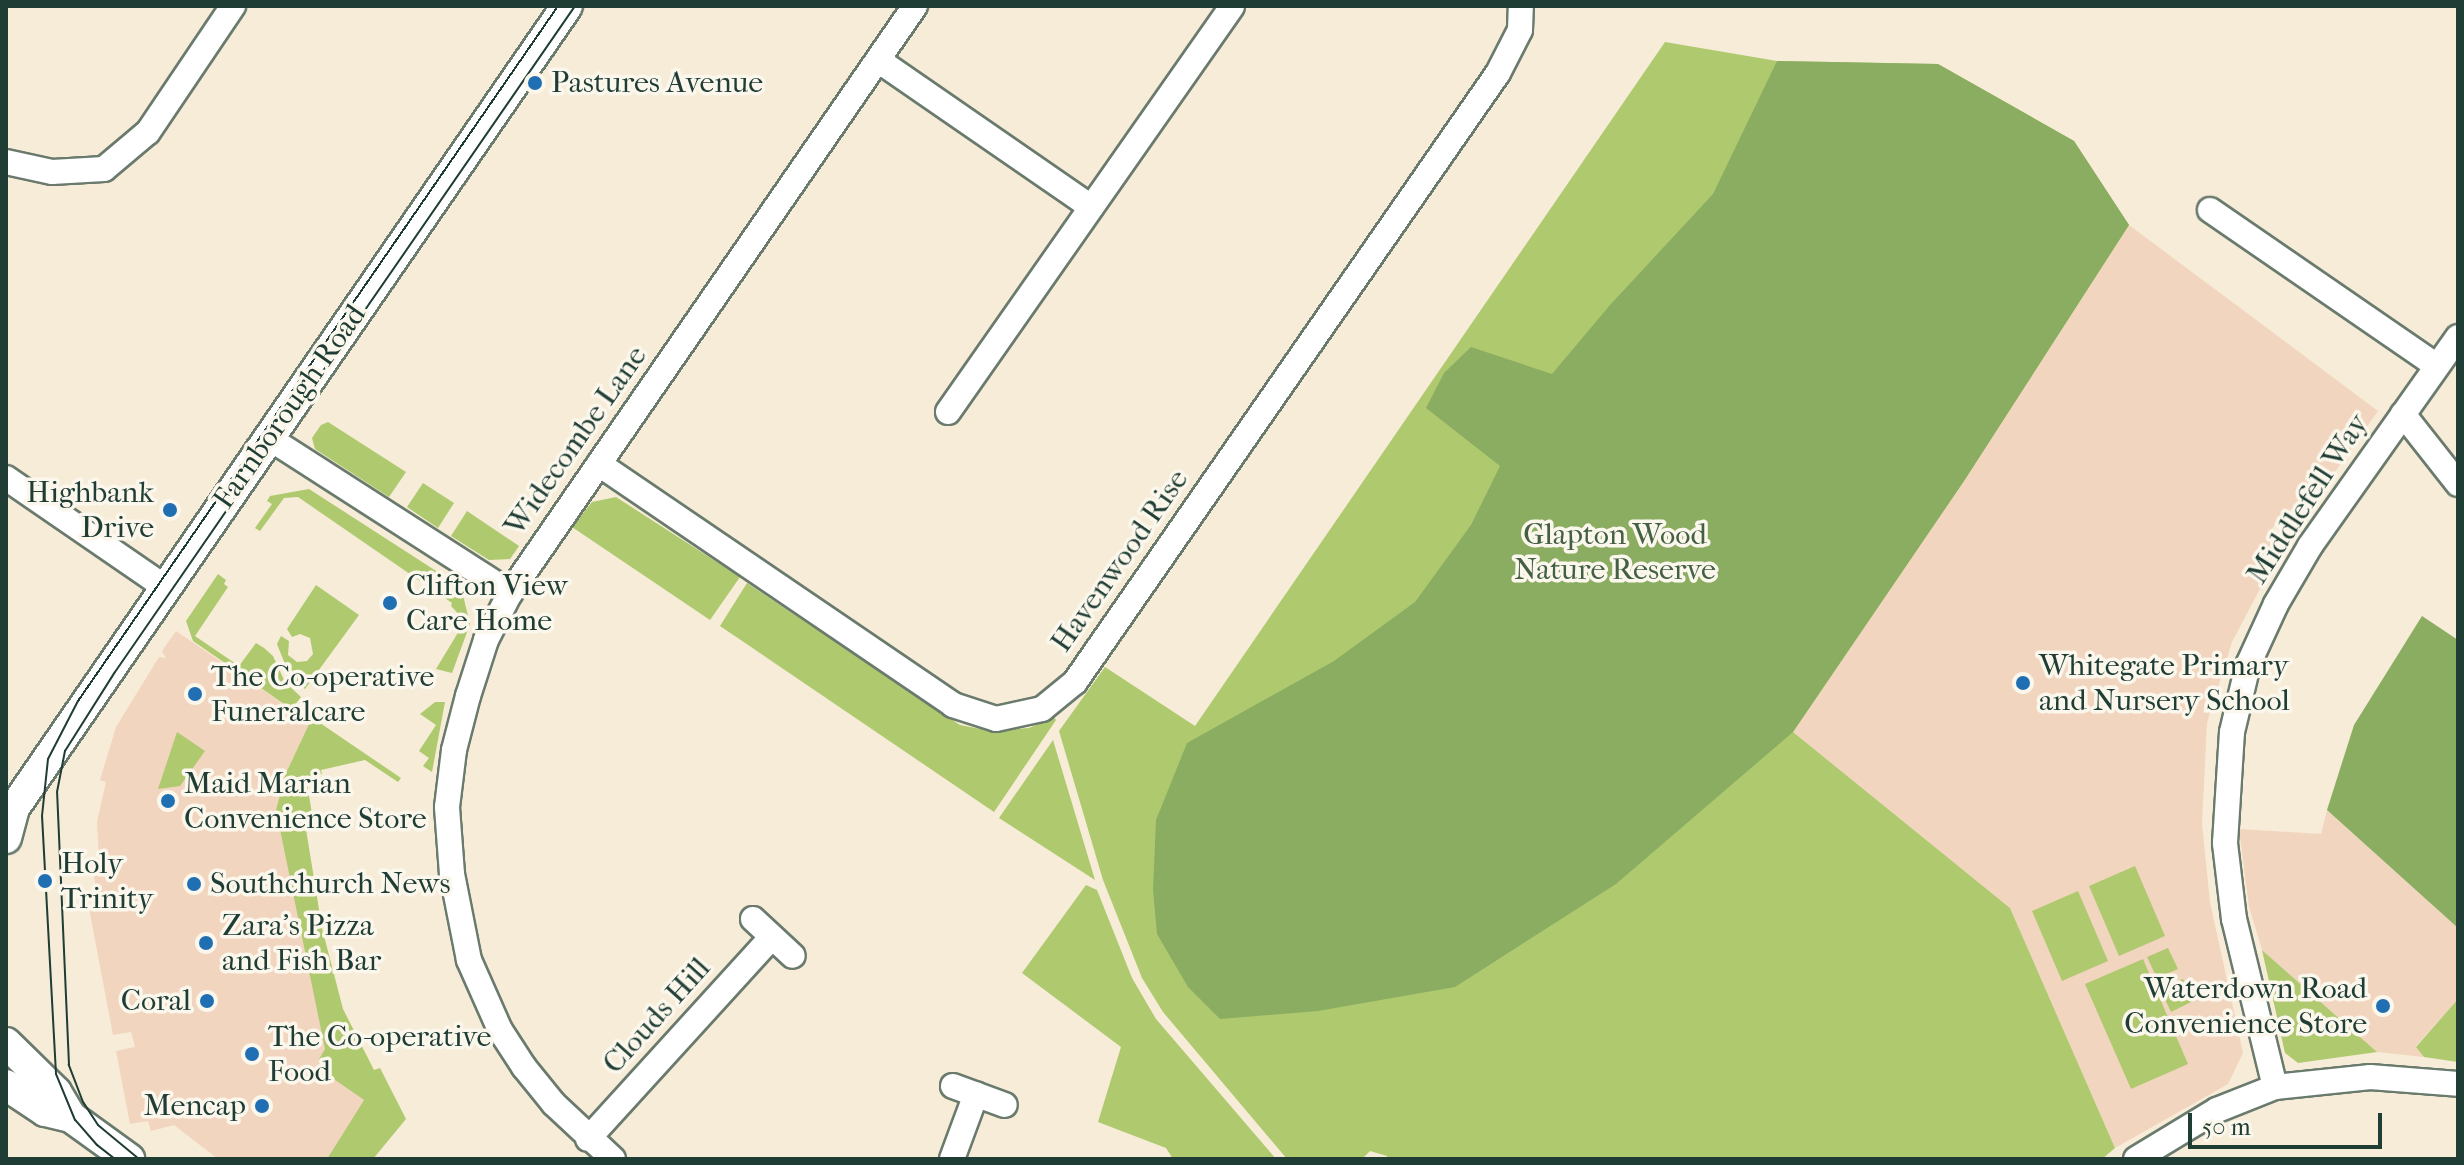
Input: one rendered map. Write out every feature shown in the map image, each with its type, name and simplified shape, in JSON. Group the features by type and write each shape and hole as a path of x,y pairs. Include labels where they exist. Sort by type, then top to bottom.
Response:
{"street":[{"path":"6,162 52,172 104,169 148,132 233,6"},
{"name":"Farnborough Road","path":"6,838 10,810 567,6"},
{"name":"Widecombe Lane","path":"613,1159 588,1139 554,1104 500,1030 469,960 452,874 447,807 454,750 486,640 510,593 915,6"},
{"path":"948,412 1232,6"},
{"name":"Havenwood Rise","path":"599,464 953,705 996,719 1042,709 1075,682 1498,73 1520,30 1521,6"},
{"path":"878,60 1091,207"},
{"path":"2244,204 2220,217 2437,366"},
{"name":"Middlefell Way","path":"2275,1087 2234,919 2228,874 2226,786 2232,732 2248,665 2276,604 2310,546 2458,337"},
{"path":"2403,414 2458,484"},
{"path":"269,438 510,593"},
{"path":"6,478 166,588"},
{"path":"753,919 793,956"},
{"name":"Clouds Hill","path":"588,1139 772,937"},
{"path":"6,1043 56,1092 71,1117"},
{"path":"2136,1159 2217,1110 2275,1087 2370,1077 2458,1084"},
{"path":"6,1085 45,1111 71,1117 129,1159"},
{"path":"952,1159 964,1090 1005,1105"}],"shaded area":[{"name":"Whitegate Primary and Nursery School","path":"2129,225 2378,411 2317,497 2284,513 2271,530 2271,568 2232,642 2207,723 2202,824 2210,902 2243,1053 2228,1084 2115,1148 2010,908 1793,732 1964,481"},
{"path":"176,631 310,722 286,773 325,1049 319,1059 364,1100 327,1159 218,1159 174,1125 151,1131 148,1121 130,1124 116,1051 135,1047 131,1032 113,1035 89,908 99,905 91,860 99,858 97,822 106,782 100,780 116,727 159,657 166,658 162,651"},
{"path":"2327,810 2458,928 2458,999 2416,1046 2424,1057 2377,1052 2262,950 2249,907 2239,829 2321,834"}],"green space":[{"name":"Glapton Wood Nature Reserve","path":"1665,42 1777,61 1938,64 2074,141 2129,225 1964,481 1793,732 2010,908 2115,1148 2102,1159 1387,1159 1387,1156 1370,1151 1362,1159 1287,1159 1163,1012 1142,978 1103,880 1059,731 1105,667 1195,726"},
{"name":"Glapton Wood Nature Reserve","path":"1777,61 1938,64 2074,141 2129,225 1964,481 1793,732 1616,884 1455,987 1318,1011 1220,1019 1188,987 1157,934 1153,890 1156,820 1187,743 1334,661 1415,602 1471,525 1500,466 1426,408 1444,373 1471,347 1552,374 1610,305 1713,194"},
{"path":"328,422 406,472 389,497 315,449 312,438 321,425"},
{"path":"423,483 454,503 438,528 407,507"},
{"path":"309,489 461,587 470,624 452,673 436,669 465,621 451,606 452,603 298,497 284,498 260,531 255,528 272,504 267,501 270,496"},
{"path":"616,497 740,577 710,620 572,527 592,502"},
{"path":"467,511 519,546 510,559 489,560 451,536"},
{"path":"218,574 226,580 224,584 228,587 195,636 239,666 256,643 264,648 273,656 285,682 301,697 294,706 308,716 311,712 319,718 317,721 401,778 398,782 365,760 321,770 322,774 306,777 312,814 304,817 322,928 343,1009 374,1070 380,1068 406,1119 373,1159 327,1159 364,1100 321,1070 319,1059 325,1049 276,810 286,773 310,722 193,641 186,621"},
{"path":"747,583 960,725 991,731 1029,728 1054,717 1056,720 994,812 720,626"},
{"path":"316,585 359,615 305,689 291,679 277,644 281,636 289,641 288,655 297,662 307,661 313,654 310,638 300,634 292,637 287,629"},
{"path":"2422,616 2458,640 2458,928 2327,810 2354,725"},
{"path":"435,702 445,702 432,772 423,766 429,758 419,751 436,725 420,714"},
{"path":"177,732 205,751 180,786 158,789"},
{"path":"1053,740 1095,880 999,818"},
{"path":"2135,866 2165,936 2119,956 2089,886"},
{"path":"1086,885 1097,890 1132,978 1156,1019 1276,1159 1173,1159 1166,1148 1098,1122 1121,1047 1022,973"},
{"path":"2078,891 2108,961 2062,981 2032,911"},
{"path":"2168,948 2178,969 2157,978 2147,957"},
{"path":"2262,950 2377,1052 2298,1063 2285,1053"},
{"path":"2143,959 2188,1064 2131,1089 2085,984"},
{"path":"2183,979 2193,1001 2171,1012 2160,989"},
{"path":"2458,999 2458,1062 2424,1057 2416,1047"}],"tram line":[{"path":"115,1159 97,1145 75,1120 56,1074 42,816 48,759 78,701 558,6"},
{"path":"139,1159 98,1125 83,1102 69,1065 57,792 65,751 115,672 575,6"}],"place":[{"name":"Pastures Avenue","path":"535,83"},
{"name":"Highbank Drive","path":"170,510"},
{"name":"Clifton View Care Home","path":"390,603"},
{"name":"Whitegate Primary and Nursery School","path":"2023,683"},
{"name":"The Co-operative Funeralcare","path":"195,694"},
{"name":"Maid Marian Convenience Store","path":"168,801"},
{"name":"Holy Trinity","path":"45,881"},
{"name":"Southchurch News","path":"194,884"},
{"name":"Zara’s Pizza and Fish Bar","path":"206,943"},
{"name":"Coral","path":"207,1001"},
{"name":"Waterdown Road Convenience Store","path":"2383,1006"},
{"name":"The Co-operative Food","path":"252,1054"},
{"name":"Mencap","path":"262,1106"}]}
